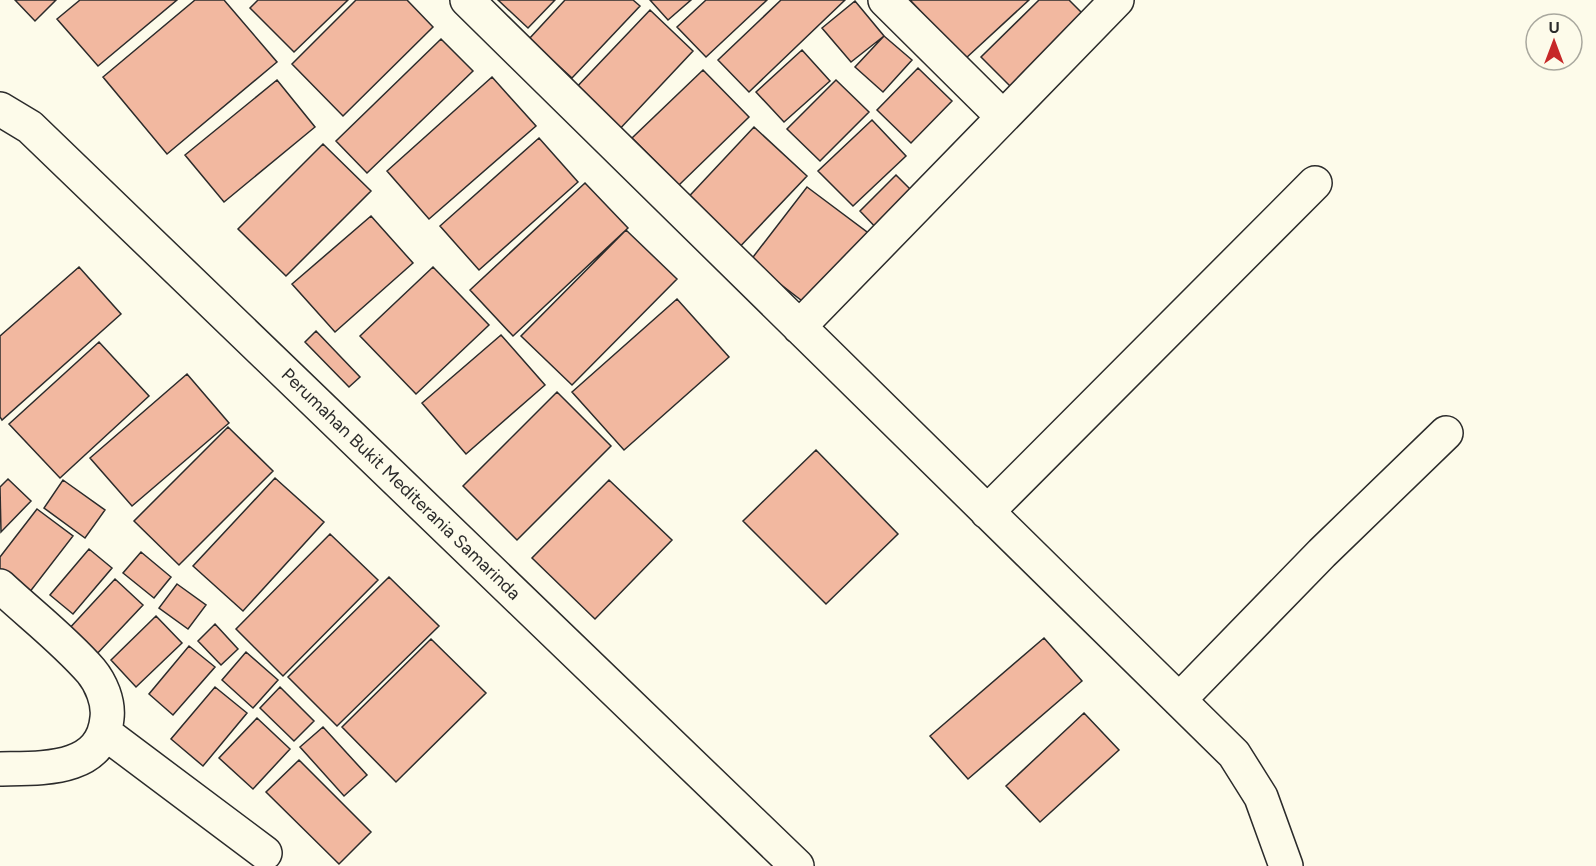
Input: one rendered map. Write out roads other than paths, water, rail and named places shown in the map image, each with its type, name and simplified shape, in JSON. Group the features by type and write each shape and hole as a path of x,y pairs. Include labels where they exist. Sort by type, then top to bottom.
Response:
{"street":[{"path":"467,0 1234,754 1261,796 1286,866"},
{"path":"885,0 1003,117"},
{"path":"799,327 1118,0"},
{"name":"Perumahan Bukit Mediterania Samarinda","path":"0,109 39,135 797,866"},
{"path":"987,512 1316,183"},
{"path":"1179,700 1322,553 1446,433"},
{"path":"0,586 92,672 104,695 107,712 105,733 95,750 76,760 46,768 0,769"},
{"path":"105,733 265,853"}]}
